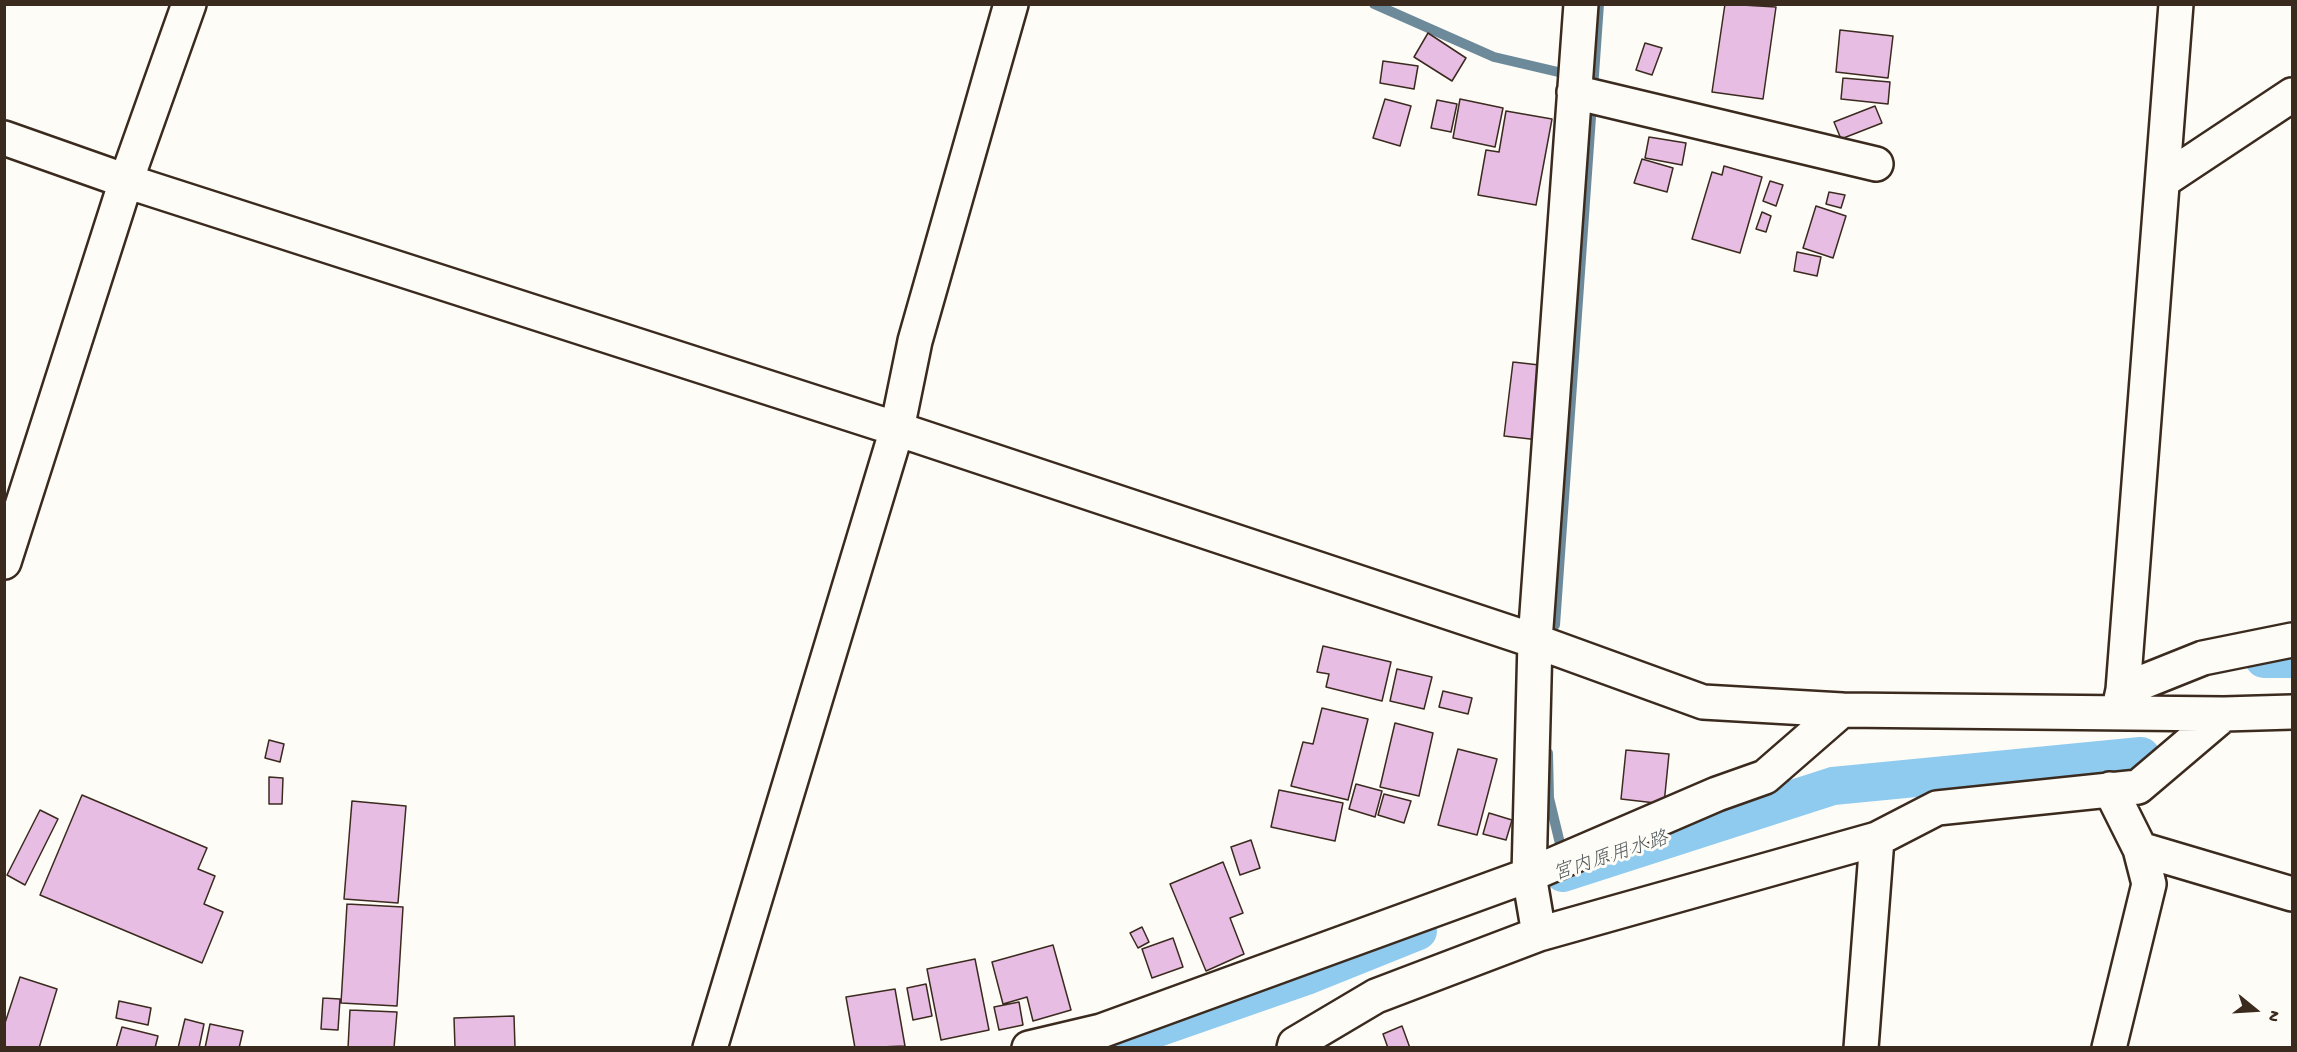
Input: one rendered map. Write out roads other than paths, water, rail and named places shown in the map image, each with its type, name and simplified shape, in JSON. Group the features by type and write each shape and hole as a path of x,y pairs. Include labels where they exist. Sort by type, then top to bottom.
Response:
{"street":[{"path":"4,562 126,181 189,4"},
{"path":"710,1047 897,429 915,342 1011,4"},
{"path":"1538,932 1535,872 1535,641 1581,4"},
{"path":"2120,701 2164,180 2176,4"},
{"path":"1575,91 1876,164"},
{"path":"2164,180 2292,95"},
{"path":"4,138 126,181 897,429 1535,641 1703,702 1842,710 2120,701 2224,714 2292,712"},
{"path":"2120,701 2203,658 2292,640"},
{"path":"1029,1047 1101,1031 1535,872 1716,794 1765,777 1842,710"},
{"path":"1294,1047 1294,1044 1376,996 1538,932 1877,839 1937,808 2138,786 2224,714"},
{"path":"2109,1047 2150,884 2140,849 2110,789"},
{"path":"1861,1047 1877,839"},
{"path":"2140,849 2292,894"}],"waterway":[{"path":"1374,4 1494,57 1571,75"},
{"path":"1555,625 1599,4"},
{"name":"宮内原用水路","path":"2264,659 2292,659"},
{"path":"1548,753 1549,798 1563,856"},
{"name":"宮内原用水路","path":"1563,873 1833,786 2141,756"},
{"name":"宮内原用水路","path":"1103,1047 1306,976 1418,931"}]}
